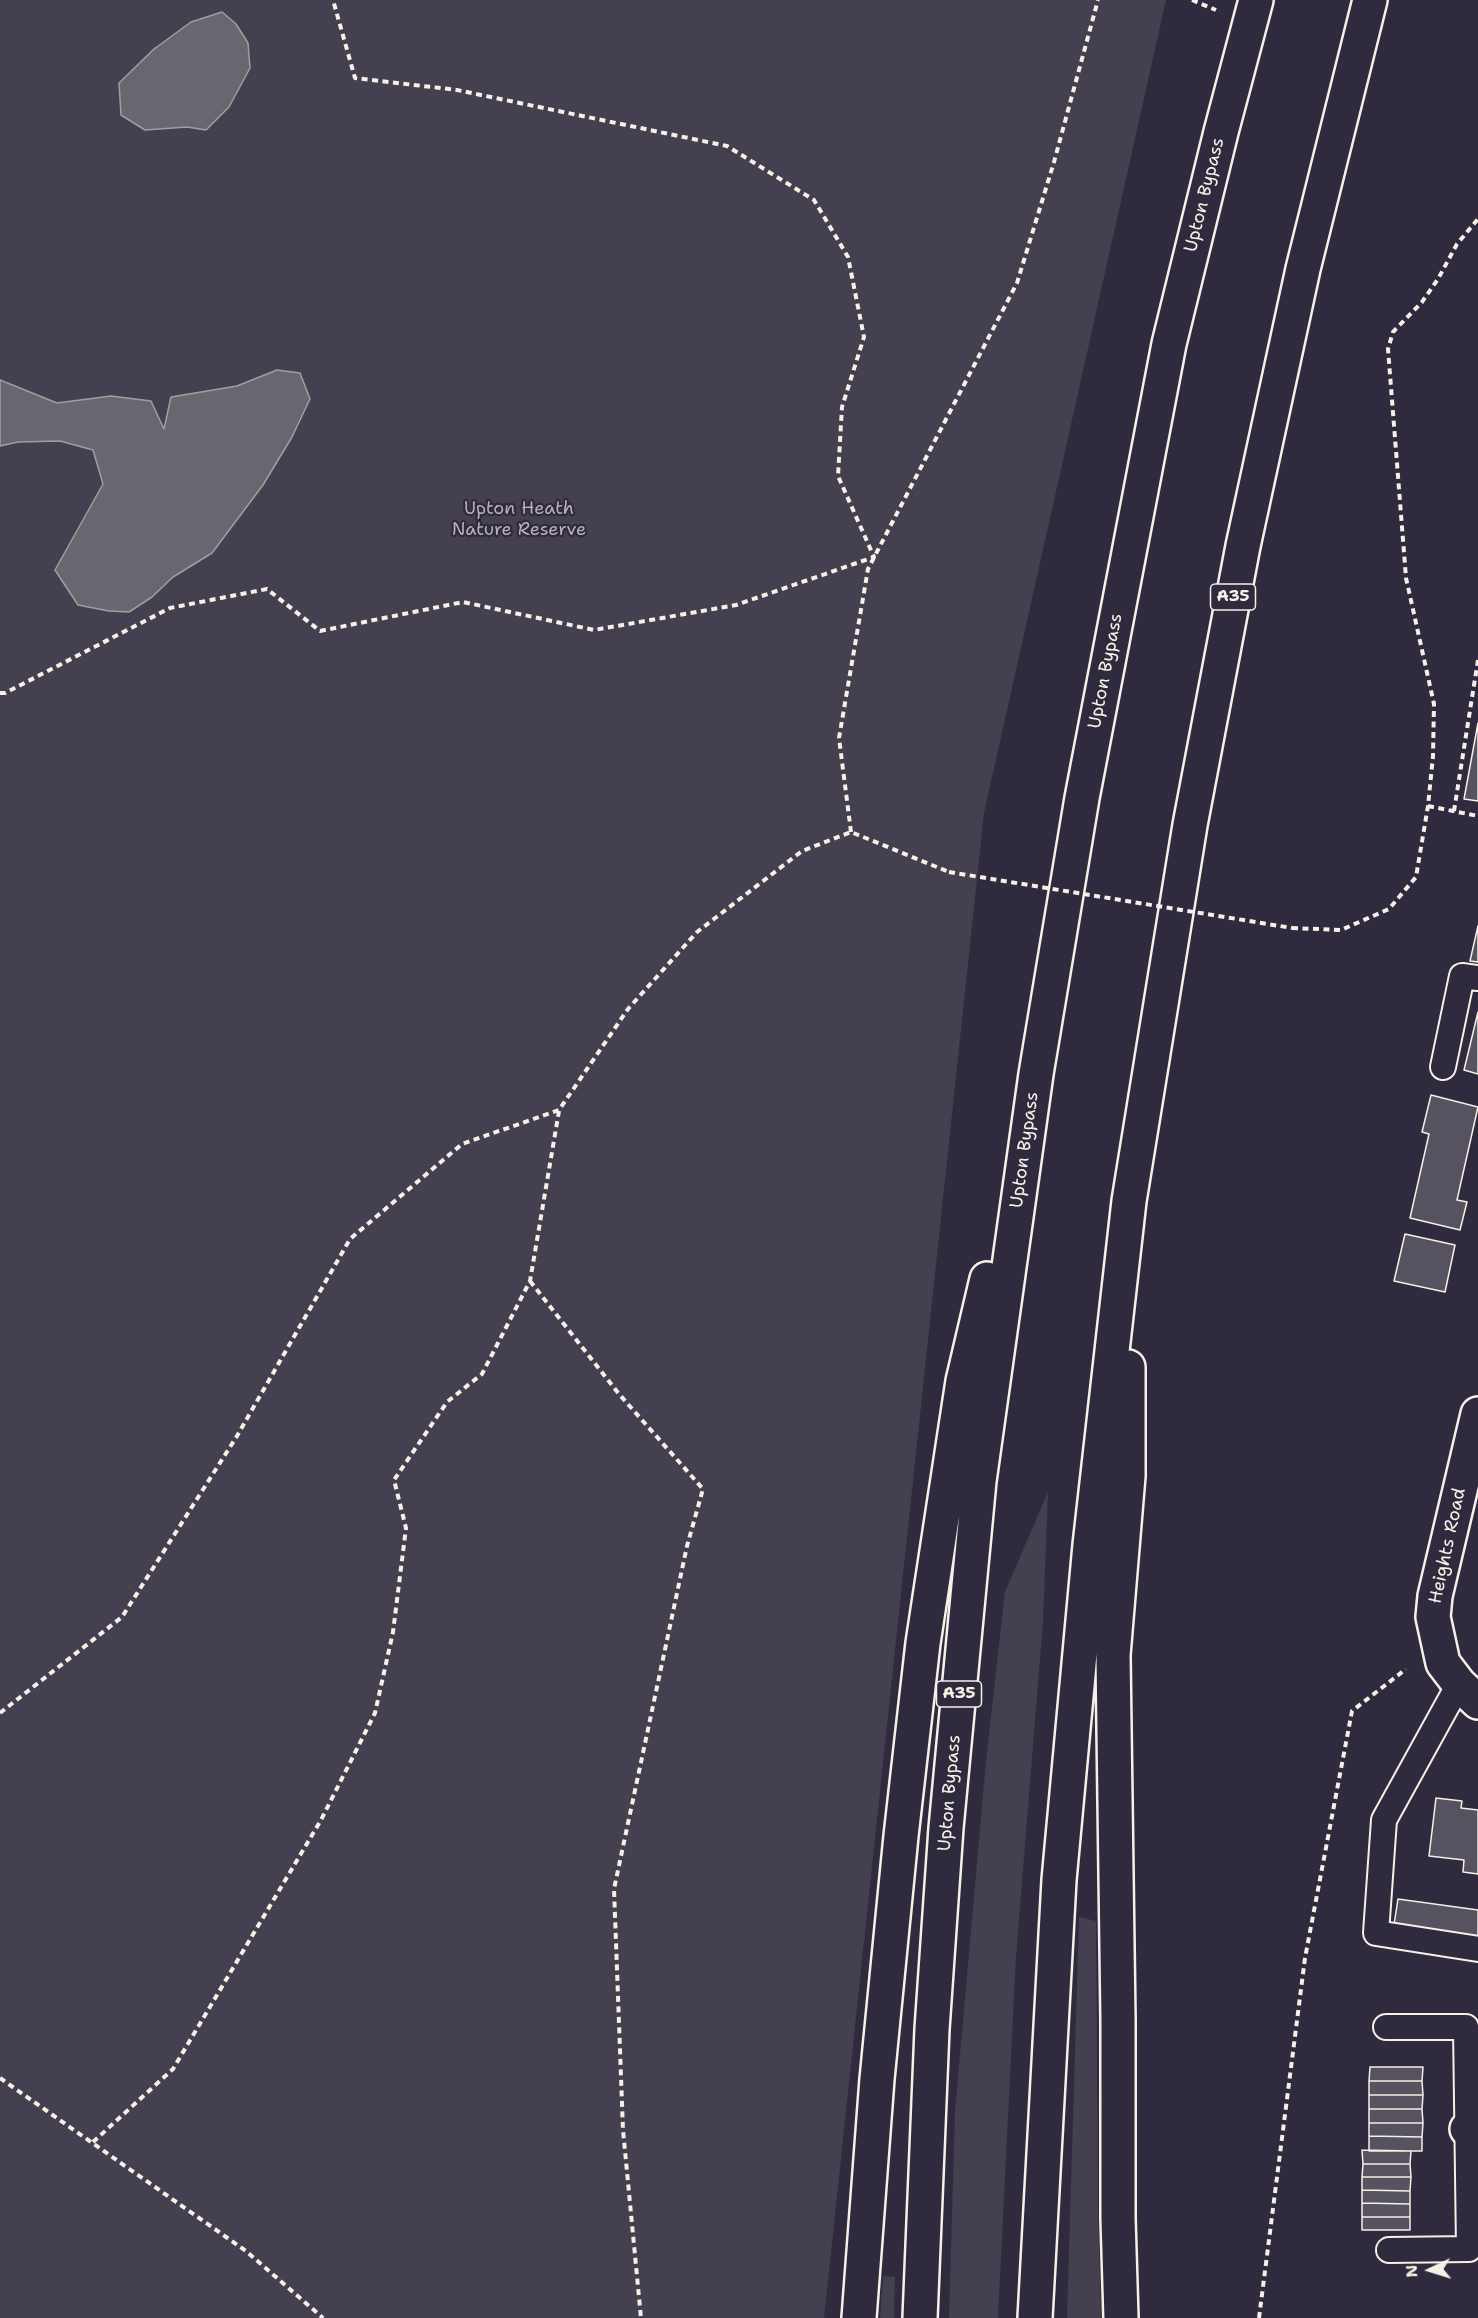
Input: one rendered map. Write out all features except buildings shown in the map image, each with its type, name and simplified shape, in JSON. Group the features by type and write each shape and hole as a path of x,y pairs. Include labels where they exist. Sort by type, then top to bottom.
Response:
{"main road":[{"name":"Upton Bypass","path":"920,2318 932,2029 946,1828 979,1481 1036,1074 1082,798 1167,355 1221,132 1256,0"},
{"name":"A35","path":"1035,2318 1059,1880 1090,1545 1129,1201 1190,825 1243,546 1303,269 1370,0"},
{"name":"A35","path":"859,2318 877,2079 923,1643 963,1381 1036,1074"},
{"name":"A35","path":"1121,2318 1113,1655 1128,1476 1129,1201"},
{"name":"Heights Road","path":"1469,1693 1443,1663 1433,1617 1435,1596 1478,1414"}],"lane":[{"path":"1443,1067 1461,976 1478,978"},
{"path":"1469,1693 1384,1820 1376,1933 1478,1949"},
{"path":"1386,2027 1466,2027 1473,2129 1468,2249 1389,2250"}],"path":[{"path":"333,0 355,78 457,90 727,146 814,200 848,257 864,337 842,406 838,477 874,557"},
{"path":"851,832 839,738 868,569 1017,283 1054,162 1098,0"},
{"path":"93,2142 173,2069 321,1820 375,1713 393,1632 406,1528 394,1480 447,1402 482,1374 530,1281 559,1110 628,1009 697,932 802,851 851,832 949,872 1292,928 1341,930 1389,909 1416,877 1428,806 1433,756 1434,704 1406,578 1388,349 1393,332 1422,302 1438,279 1457,244 1478,219"},
{"path":"0,693 5,693 170,608 267,589 320,631 463,602 594,630 736,605 874,557"},
{"path":"1454,811 1478,660"},
{"path":"1428,806 1478,816"},
{"path":"0,1713 122,1617 237,1436 350,1239 462,1144 559,1110"},
{"path":"530,1281 619,1394 703,1489 687,1545 614,1889 623,2130 640,2318"},
{"path":"1259,2318 1305,1958 1352,1711 1385,1684"},
{"path":"0,2078 246,2252 323,2318"}],"green space":[{"name":"Upton Heath Nature Reserve","path":"0,0 1166,0 984,813 824,2318 0,2318"},
{"path":"1048,1492 1043,1621 1016,1956 998,2318 949,2318 955,2112 986,1761 1005,1592"},
{"path":"1079,1917 1096,1921 1101,2318 1067,2318"},
{"path":"883,2276 895,2277 894,2318 880,2318"}],"shaded area":[{"path":"222,12 236,24 248,43 250,68 229,107 206,130 187,127 145,130 121,115 119,83 154,49 191,22"},
{"path":"277,370 300,373 310,399 292,437 263,485 212,553 173,577 152,597 129,612 78,605 55,570 103,484 93,450 60,441 18,442 0,446 0,380 57,403 111,396 151,401 164,429 171,397 237,386"}]}
